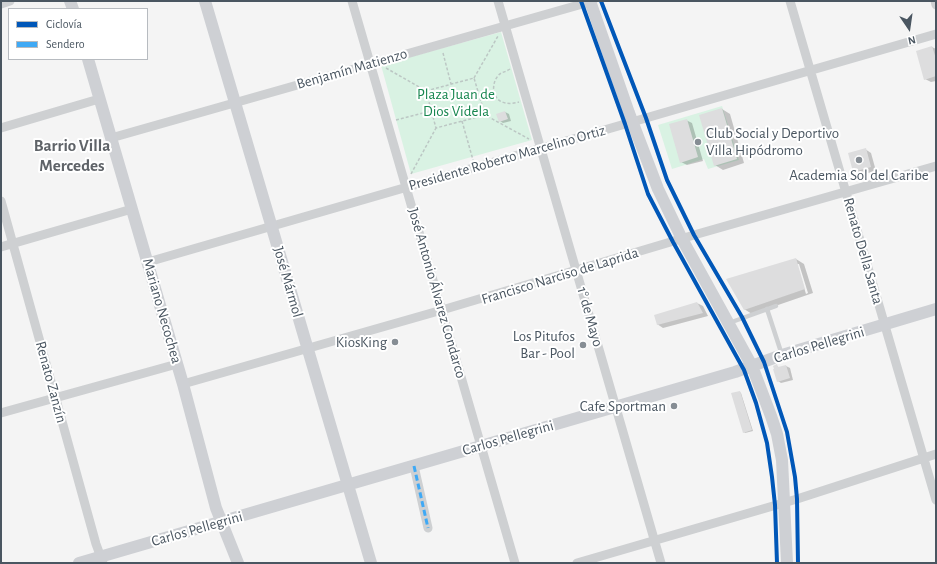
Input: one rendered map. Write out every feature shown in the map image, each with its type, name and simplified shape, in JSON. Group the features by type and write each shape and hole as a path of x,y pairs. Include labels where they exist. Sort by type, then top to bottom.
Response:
{"street":[{"path":"1,4 10,1"},
{"name":"José Mármol","path":"205,1 371,563"},
{"name":"José Antonio Álvarez Condarco","path":"352,1 515,563"},
{"name":"1° de Mayo","path":"498,1 503,28 541,149 661,563"},
{"path":"591,1 632,122 658,189 682,239 752,366 766,401 779,441 782,460 785,502 786,563"},
{"name":"Benjamín Matienzo","path":"111,138 441,44 503,28 591,1"},
{"name":"Renato Della Santa","path":"790,1 936,500"},
{"path":"935,1 936,5"},
{"name":"Presidente Roberto Marcelino Ortiz","path":"148,262 936,34"},
{"name":"Mariano Necochea","path":"88,60 148,262 216,508 238,563"},
{"path":"1,128 99,99"},
{"name":"Francisco Narciso de Laprida","path":"182,384 936,166"},
{"name":"Renato Zanzín","path":"1,201 102,560"},
{"path":"1,247 132,209"},
{"name":"Carlos Pellegrini","path":"79,563 102,560 221,522 616,407 936,309"},
{"path":"1,413 177,364"},
{"path":"576,563 785,502 936,454"},
{"path":"414,466 428,528"}],"lane":[{"path":"729,323 776,306"},
{"path":"767,309 782,355"}],"path":[{"path":"381,65 426,91 474,78 503,28"},
{"path":"441,44 451,84"},
{"path":"512,69 500,74 494,82 493,93 498,100 505,103 521,102"},
{"path":"474,78 485,115"},
{"path":"411,174 436,128 426,91"},
{"path":"480,97 493,93"},
{"path":"388,123 431,111"},
{"path":"436,128 485,115 532,140"},
{"path":"462,121 476,168"}],"green space":[{"name":"Plaza Juan de Dios Videla","path":"501,32 532,140 411,174 381,65"},
{"name":"Club Social y Deportivo Villa Hipódromo","path":"722,106 739,160 708,169 704,159 672,169 658,125"}],"building":[{"path":"932,46 936,59 936,76 924,80 916,51"},
{"path":"722,108 737,159 714,166 699,115"},
{"path":"505,111 508,119 499,122 496,114"},
{"path":"687,119 698,157 680,163 669,124"},
{"name":"Academia Sol del Caribe","path":"866,148 871,167 853,172 848,153"},
{"path":"796,258 805,289 744,310 726,279"},
{"path":"697,302 703,313 657,325 654,315"},
{"path":"777,364 778,367 786,365 790,378 777,382 773,366"},
{"path":"740,391 752,430 743,433 731,393"}],"marked path":[{"path":"414,466 428,528"}],"cycle path":[{"path":"581,1 625,124 648,194 744,370 756,403 767,443 772,477 775,505 777,563"},
{"path":"601,1 646,118 667,180 694,235 742,317 764,362 787,432 795,477 797,499 798,563"}],"place":[{"name":"Club Social y Deportivo Villa Hipódromo","path":"698,142"},
{"name":"Academia Sol del Caribe","path":"859,160"},
{"name":"KiosKing","path":"395,342"},
{"name":"Los Pitufos Bar - Pool","path":"583,345"},
{"name":"Cafe Sportman","path":"674,406"}],"district":[{"name":"Barrio Villa Mercedes","path":"72,156"}]}
